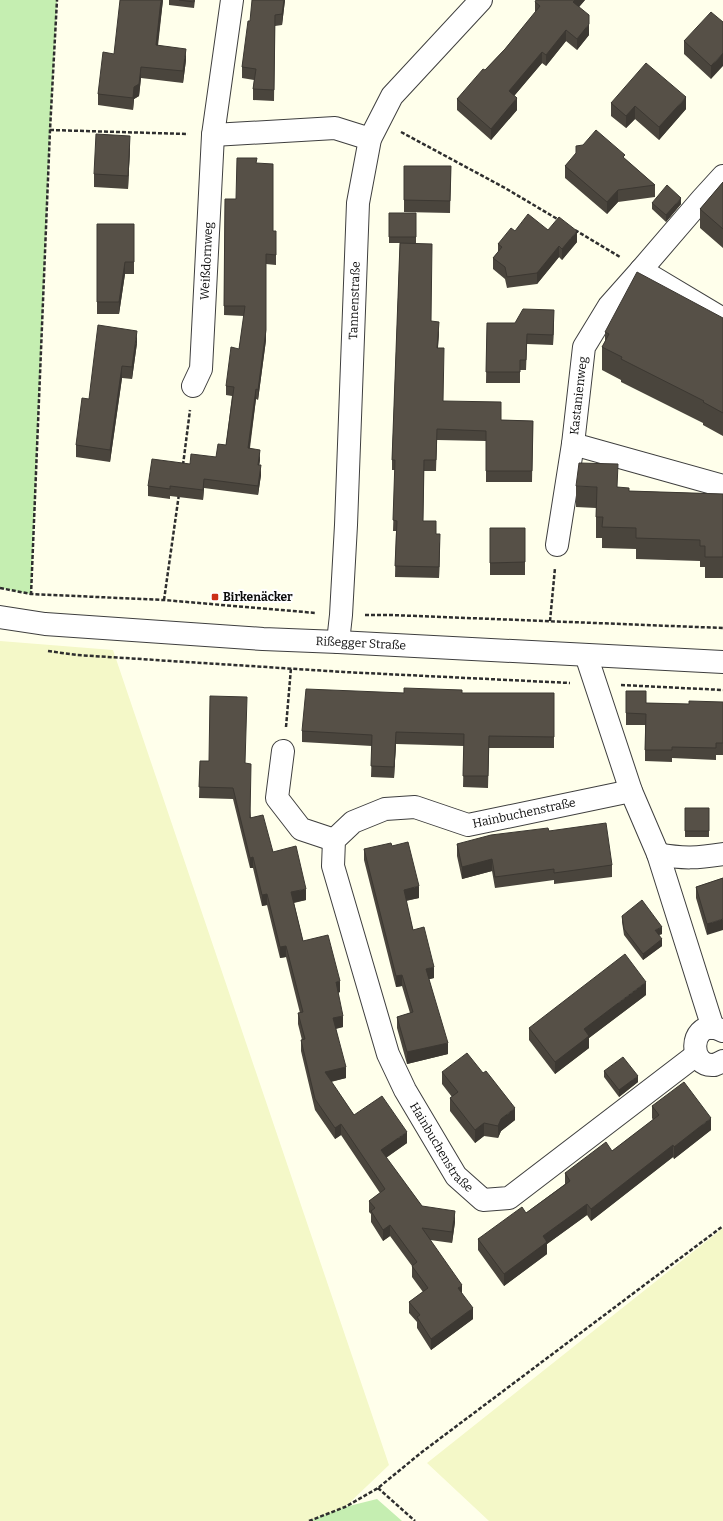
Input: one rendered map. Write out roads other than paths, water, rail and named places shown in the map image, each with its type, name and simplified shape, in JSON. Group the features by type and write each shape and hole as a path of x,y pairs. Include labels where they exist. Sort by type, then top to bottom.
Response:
{"street":[{"name":"Weißdornweg","path":"193,386 200,369 213,135 232,0"},
{"name":"Tannenstraße","path":"338,642 341,615 345,532 358,203 370,139 392,96 481,0"},
{"path":"213,135 335,128 370,139"},
{"name":"Kastanienweg","path":"557,545 574,444 584,347 609,306 723,176"},
{"path":"642,270 723,319"},
{"name":"Kastanienweg","path":"574,444 723,486"},
{"name":"Rißegger Straße","path":"0,617 45,624 263,640 338,642 723,662"},
{"path":"586,655 631,791 658,854 718,1030 704,1030 697,1037 694,1046 696,1055 704,1063 714,1065 723,1061"},
{"path":"283,751 277,798 301,829 334,840"},
{"name":"Hainbuchenstraße","path":"631,791 468,825 415,807 385,809 353,822 334,840 333,866 388,1054 405,1090 456,1176 483,1200 509,1198 696,1055"},
{"path":"658,854 693,858 723,854"}],"place":[{"name":"Birkenäcker","path":"215,597"}]}
